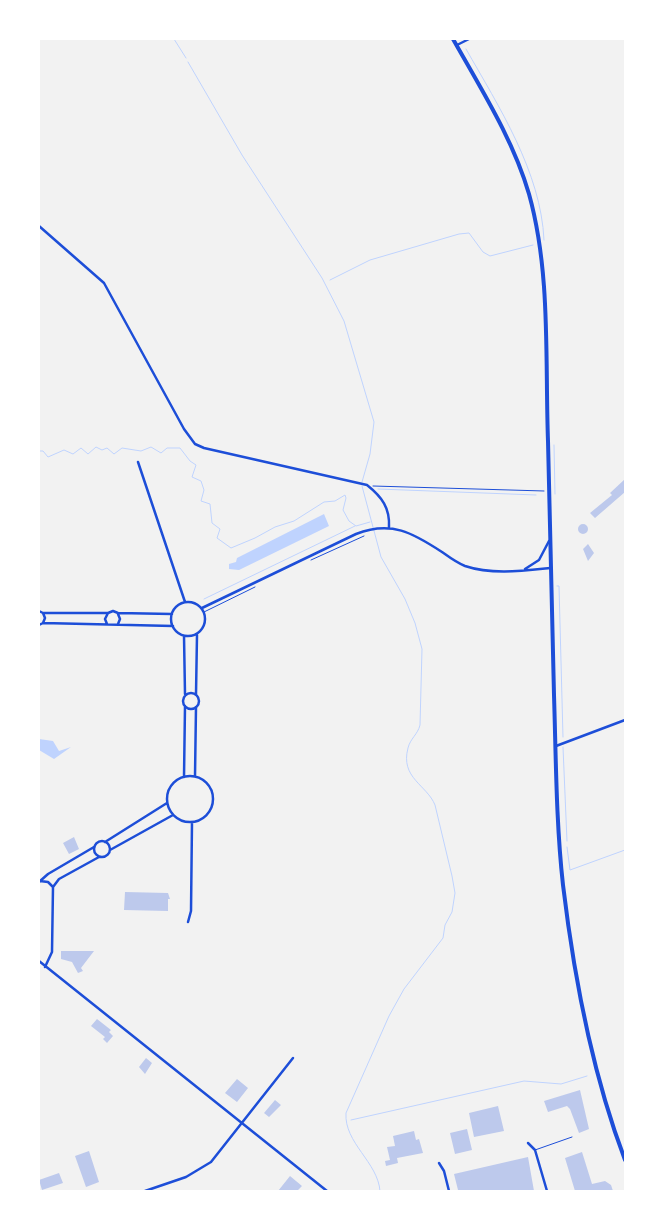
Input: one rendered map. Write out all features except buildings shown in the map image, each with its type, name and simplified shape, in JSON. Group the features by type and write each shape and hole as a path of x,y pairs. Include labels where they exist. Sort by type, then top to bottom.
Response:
{"main road":[{"path":"453,39 510,144 534,214 542,267 550,568 562,866 574,957 603,1096 625,1160"}],"street":[{"path":"457,46 469,39"},
{"path":"39,226 104,283 184,430 195,444 364,485 382,499 388,509 389,527"},
{"path":"138,462 185,602"},
{"path":"202,608 368,529 378,527 389,527 419,537 463,565 480,570 550,568"},
{"path":"523,570 539,560 550,538"},
{"path":"173,626 172,614 177,606 185,602 197,604 202,608 205,626 197,635 196,694 199,702 196,707 195,776"},
{"path":"39,611 43,613 108,613 113,611 118,613 172,614"},
{"path":"43,613 45,618 43,623"},
{"path":"107,624 105,619 108,613"},
{"path":"118,613 120,619 118,624"},
{"path":"39,625 43,623 173,626 184,636 197,635"},
{"path":"184,636 184,776"},
{"path":"185,694 191,692 196,694"},
{"path":"185,706 190,709 196,707"},
{"path":"556,746 625,720"},
{"path":"184,776 195,776 207,783 214,799 207,815 192,822 179,820 167,803 171,786 184,776"},
{"path":"39,882 48,874 94,847 100,841 105,842 167,803"},
{"path":"45,967 52,952 53,887 59,880 99,857 106,856 110,850 173,814"},
{"path":"188,922 191,911 192,822"},
{"path":"105,842 110,850"},
{"path":"94,847 95,853 99,857"},
{"path":"39,882 48,882 53,887"},
{"path":"39,961 327,1191"},
{"path":"145,1191 199,1171 219,1153 293,1058"},
{"path":"528,1143 535,1150 547,1191"},
{"path":"439,1163 444,1171 449,1191"}],"lane":[{"path":"535,1150 572,1137"}],"path":[{"path":"364,485 549,491"},
{"path":"305,563 367,534"},
{"path":"204,612 257,586"}],"water":[{"path":"324,514 329,526 239,570 229,569 229,564 236,562 237,558"},
{"path":"39,739 53,741 59,751 71,747 54,759 39,750"}],"waterway":[{"path":"174,39 186,58"},
{"path":"466,49 504,117 527,165 541,215 544,240"},
{"path":"188,62 242,155 322,278 344,321 374,422 370,454 362,482"},
{"path":"330,280 370,260 459,234 469,233 483,252 490,256 533,245"},
{"path":"554,445 555,494"},
{"path":"39,451 43,451 48,457 64,450 73,454 81,448 88,454 96,447 102,450 107,448 114,454 122,448 141,451 151,447 161,453 167,448 180,448 190,461 196,465 192,477 201,481 204,490 201,501 210,504 212,523 220,529 217,538 231,548 275,527 294,521 324,502 335,501 345,495 343,510 349,521 356,526 370,522"},
{"path":"362,486 381,557 405,599 415,623 422,649 420,725 408,748 408,767 411,774 435,805 455,893 452,912 445,925 443,938 404,989 389,1016 346,1113 350,1134 374,1171 380,1191"},
{"path":"378,489 536,495"},
{"path":"204,599 355,526"},
{"path":"557,586 559,586 563,737"},
{"path":"563,747 567,841"},
{"path":"567,847 570,870 625,850"},
{"path":"351,1120 524,1081 561,1084 587,1076"}]}
